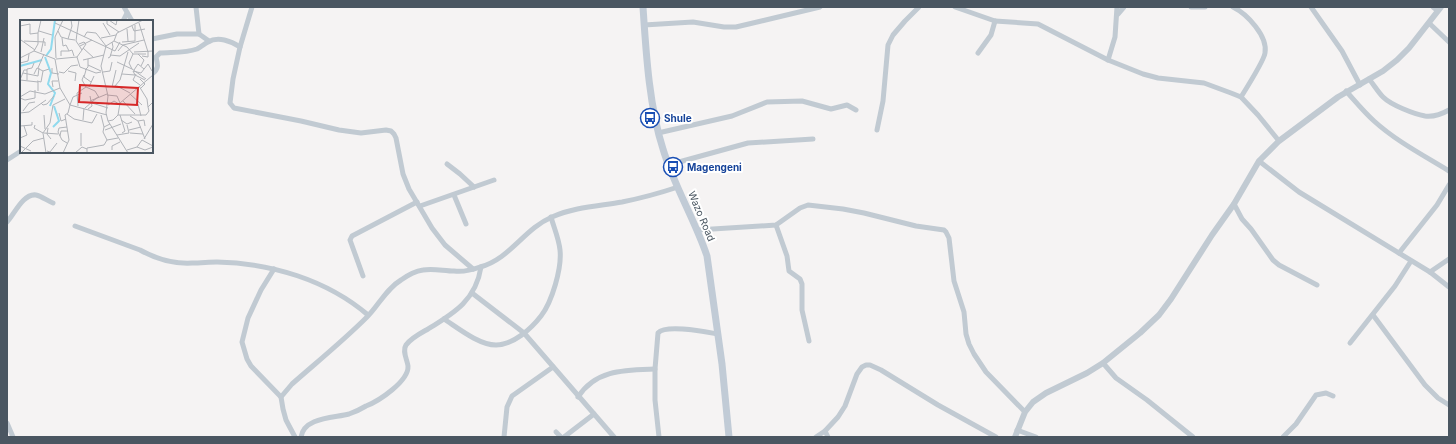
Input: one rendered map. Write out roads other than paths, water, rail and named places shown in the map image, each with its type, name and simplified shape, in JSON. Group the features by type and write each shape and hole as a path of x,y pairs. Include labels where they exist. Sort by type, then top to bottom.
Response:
{"main road":[{"name":"Wazo Road","path":"643,7 653,110 658,133 668,165 708,256 729,437"}],"street":[{"path":"124,7 131,20"},
{"path":"196,7 198,34"},
{"path":"252,7 240,47 233,78 230,102 232,107 240,110 301,121 339,130 361,133 386,130 392,131 396,138 409,189 432,228 445,245 473,269"},
{"path":"644,25 693,22 724,27 736,27 802,9 820,7"},
{"path":"877,130 883,101 888,45 893,35 920,7"},
{"path":"955,7 995,21 1038,24 1108,60 1143,74 1158,78 1204,83 1241,97 1279,141"},
{"path":"1108,60 1113,48 1115,37 1118,14 1117,7"},
{"path":"1118,14 1124,7"},
{"path":"1191,7 1205,7"},
{"path":"1233,7 1243,14 1256,27 1264,44 1265,54 1241,97"},
{"path":"1311,7 1342,51 1360,85"},
{"path":"1036,437 1016,434 1025,412 1033,402 1046,393 1087,373 1103,363 1140,333 1159,314 1171,299 1197,257 1234,204 1259,162 1279,141 1346,91 1360,85 1397,60 1409,48 1438,8"},
{"path":"123,20 126,13"},
{"path":"978,54 991,35 995,21"},
{"path":"1428,23 1449,42"},
{"path":"153,39 177,34 198,34 209,41"},
{"path":"153,73 158,66 156,57 158,54 198,48 209,41 224,40 232,42 240,47"},
{"path":"1369,79 1383,97 1393,104 1426,116 1440,114 1449,110"},
{"path":"1346,91 1372,120 1384,130 1449,171"},
{"path":"658,133 732,116 768,102 802,101 826,108 847,105 856,110"},
{"path":"668,165 748,143 813,139"},
{"path":"7,160 20,152"},
{"path":"1259,162 1299,192 1430,272 1449,287"},
{"path":"447,164 474,187"},
{"path":"363,276 350,240 352,236 418,204 454,195 494,180"},
{"path":"1399,253 1437,205 1449,185"},
{"path":"281,397 292,384 368,315 388,291 400,280 424,270 434,269 461,271 481,267 494,262 506,254 539,225 551,217 585,207 651,196 678,187"},
{"path":"7,222 20,203 32,195 36,195 53,203"},
{"path":"454,195 466,224"},
{"path":"1234,204 1242,219 1273,260 1279,265 1317,285"},
{"path":"697,230 776,225 800,208 808,205 819,205 864,213 916,226 944,230 949,238 954,281 964,312 966,334 969,344 986,372 1025,412"},
{"path":"444,319 484,343 496,345 508,342 524,334 542,316 548,304 559,268 560,250 551,217"},
{"path":"776,225 787,256 789,271 800,279 802,284 802,310 809,341"},
{"path":"75,226 140,250 149,256 157,258 190,264 216,262 260,265 274,269 315,282 332,290 348,299 368,315"},
{"path":"1430,272 1449,259"},
{"path":"1350,343 1395,286 1411,261"},
{"path":"274,269 261,290 248,318 242,342 247,359 251,366 281,397 286,420 293,434 301,434 312,422 350,413 368,406 384,396 398,384 407,371 408,366 404,353 406,345 462,306 472,293 478,281 481,267"},
{"path":"472,293 524,334 614,437"},
{"path":"1373,315 1425,385 1438,398 1449,405"},
{"path":"659,437 655,400 655,369 657,338 660,331 666,329 687,330 718,334"},
{"path":"1103,363 1116,378 1147,400 1193,437"},
{"path":"816,437 825,431 838,417 845,406 857,374 862,367 866,365 870,365 881,370 938,405 996,437"},
{"path":"504,437 507,407 510,399 519,390 553,367"},
{"path":"578,397 590,383 608,374 655,369"},
{"path":"1283,437 1296,424 1316,395 1326,393 1333,396"},
{"path":"556,432 563,437 594,414"},
{"path":"7,423 13,437"},
{"path":"825,431 828,437"}],"place":[{"name":"Shule","path":"650,118"},
{"name":"Magengeni","path":"673,167"}]}
